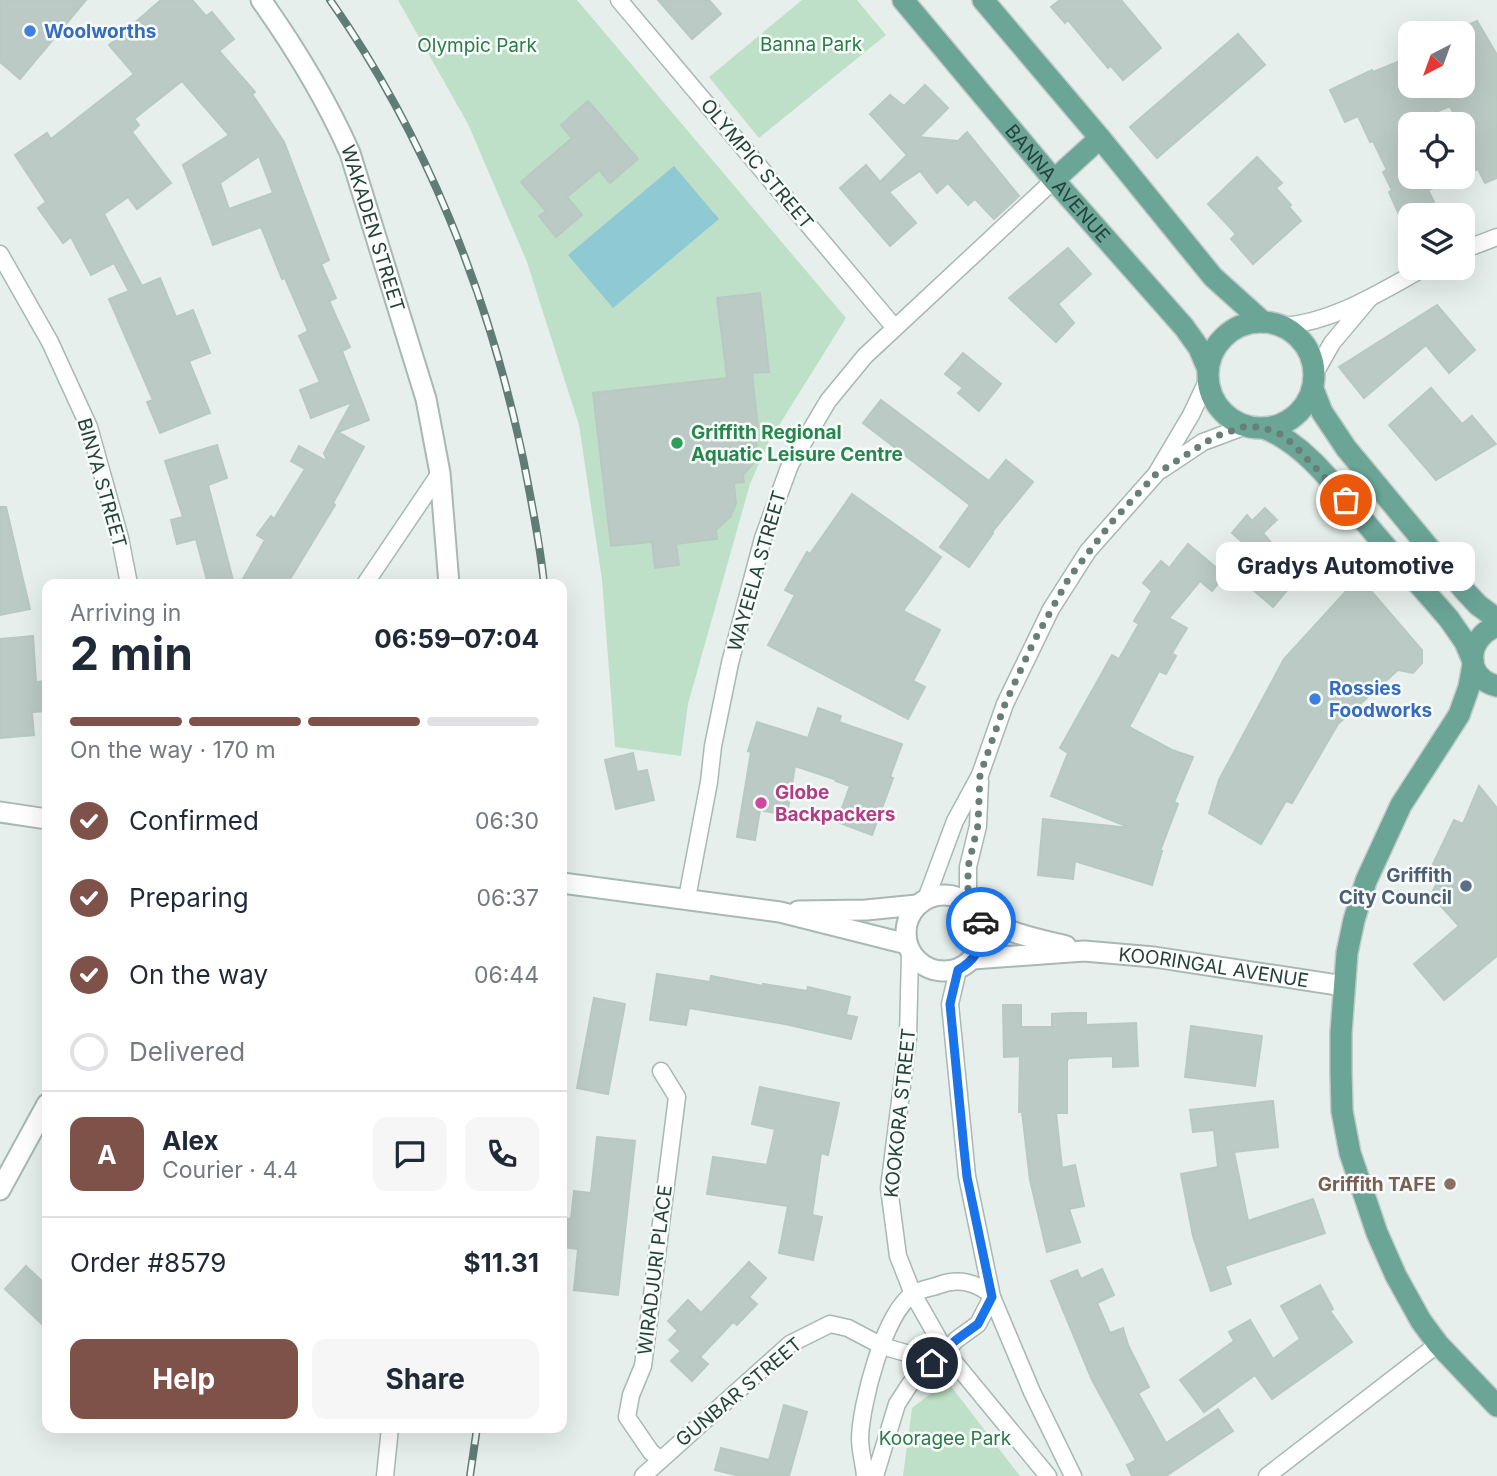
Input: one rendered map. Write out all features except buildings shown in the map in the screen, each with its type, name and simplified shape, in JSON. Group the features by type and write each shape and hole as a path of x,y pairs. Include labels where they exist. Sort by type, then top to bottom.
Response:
{"main road":[{"name":"BANNA AVENUE","path":"903,0 1054,180 1184,327 1199,348 1208,374"},
{"path":"983,0 1213,276 1273,324 1302,340 1313,362 1314,381 1332,430 1478,606 1497,619"},
{"path":"1054,180 1100,138"},
{"path":"1273,324 1240,326 1222,339 1211,358 1208,374 1216,403 1224,413 1255,427 1280,434 1306,456 1457,629 1482,673"},
{"path":"1255,427 1290,420 1308,401 1314,381"},
{"path":"1382,542 1406,522"},
{"path":"1482,673 1473,651 1481,634 1497,626"},
{"path":"1482,673 1469,687 1459,715 1401,805 1366,881 1354,920 1344,986 1341,1072 1342,1111 1350,1153 1377,1233 1396,1276 1421,1321 1438,1344 1497,1406"}],"street":[{"name":"WAKADEN STREET","path":"261,0 287,36 334,116 350,153 420,376 440,473 449,579"},
{"name":"OLYMPIC STREET","path":"620,0 895,328"},
{"name":"WAYEELA STREET","path":"687,898 728,674 763,538 790,465 828,401 865,356 1054,180"},
{"path":"1475,245 1497,237"},
{"name":"BINYA STREET","path":"0,254 50,342 89,428 120,537 128,579"},
{"name":"BINYA STREET","path":"0,274 31,309"},
{"path":"1273,324 1314,320 1371,297 1402,280"},
{"path":"1314,381 1332,343 1371,297"},
{"path":"966,964 945,972 931,970 919,963 909,948 905,930 909,917 922,902 955,821 980,775 1019,673 1069,578 1111,523 1156,474 1191,415 1208,374"},
{"path":"1156,474 1203,442 1255,427"},
{"path":"368,579 440,473"},
{"path":"1482,673 1497,699"},
{"path":"980,775 978,825 968,867 972,908 983,937 980,949 966,964 950,1004 966,1163 992,1297 1032,1392 1073,1476"},
{"path":"0,813 42,818"},
{"path":"567,884 780,912 909,948"},
{"path":"780,912 866,910 922,902 947,895 972,908"},
{"name":"KOORINGAL AVENUE","path":"972,908 993,925 1084,951 1154,957 1344,986"},
{"name":"KOOKORA STREET","path":"909,948 908,1038 889,1188 898,1256 913,1294 946,1352 1048,1476"},
{"name":"KOORINGAL AVENUE","path":"966,964 1084,951"},
{"name":"WIRADJURI PLACE","path":"660,1459 651,1452 627,1417 631,1395 643,1366 677,1097 661,1070"},
{"path":"0,1190 42,1113"},
{"path":"865,1476 860,1439 867,1394 895,1313 913,1294 952,1280 983,1287 992,1297"},
{"path":"875,1476 897,1404 918,1375 978,1324 992,1297"},
{"name":"GUNBAR STREET","path":"643,1476 790,1344 830,1324 848,1328 882,1346 920,1356 946,1352"},
{"path":"1267,1476 1438,1344"},
{"path":"385,1476 389,1433"}],"green space":[{"name":"Olympic Park","path":"398,0 577,0 846,318 768,443 750,484 688,704 681,756 615,747 602,580 579,425 527,262 468,124"},
{"name":"Banna Park","path":"802,0 857,0 886,35 759,138 709,77"},
{"name":"Kooragee Park","path":"947,1381 1020,1476 903,1476 912,1408"}],"water":[{"path":"674,166 719,219 613,308 568,255"}],"railway":[{"path":"330,0 396,106 450,219 472,278 509,397 532,505 543,579"},
{"path":"470,1476 476,1433"}],"way so far":[{"path":"981,922 968,903 968,867 978,825 980,775 1005,704 1034,641 1069,578 1111,523 1156,474 1203,442 1246,426 1264,428 1280,434 1318,468 1346,500"}],"place":[{"name":"Woolworths","path":"30,31"},
{"name":"Griffith Regional Aquatic Leisure Centre","path":"677,443"},
{"name":"Gradys Automotive","path":"1346,500"},
{"name":"Rossies Foodworks","path":"1315,699"},
{"name":"Globe Backpackers","path":"761,803"},
{"name":"Griffith City Council","path":"1466,886"},
{"name":"Griffith TAFE","path":"1450,1184"}],"route":[{"path":"932,1363 978,1324 992,1297 967,1177 950,1004 958,970 973,959 980,949 983,937 981,922"}]}
